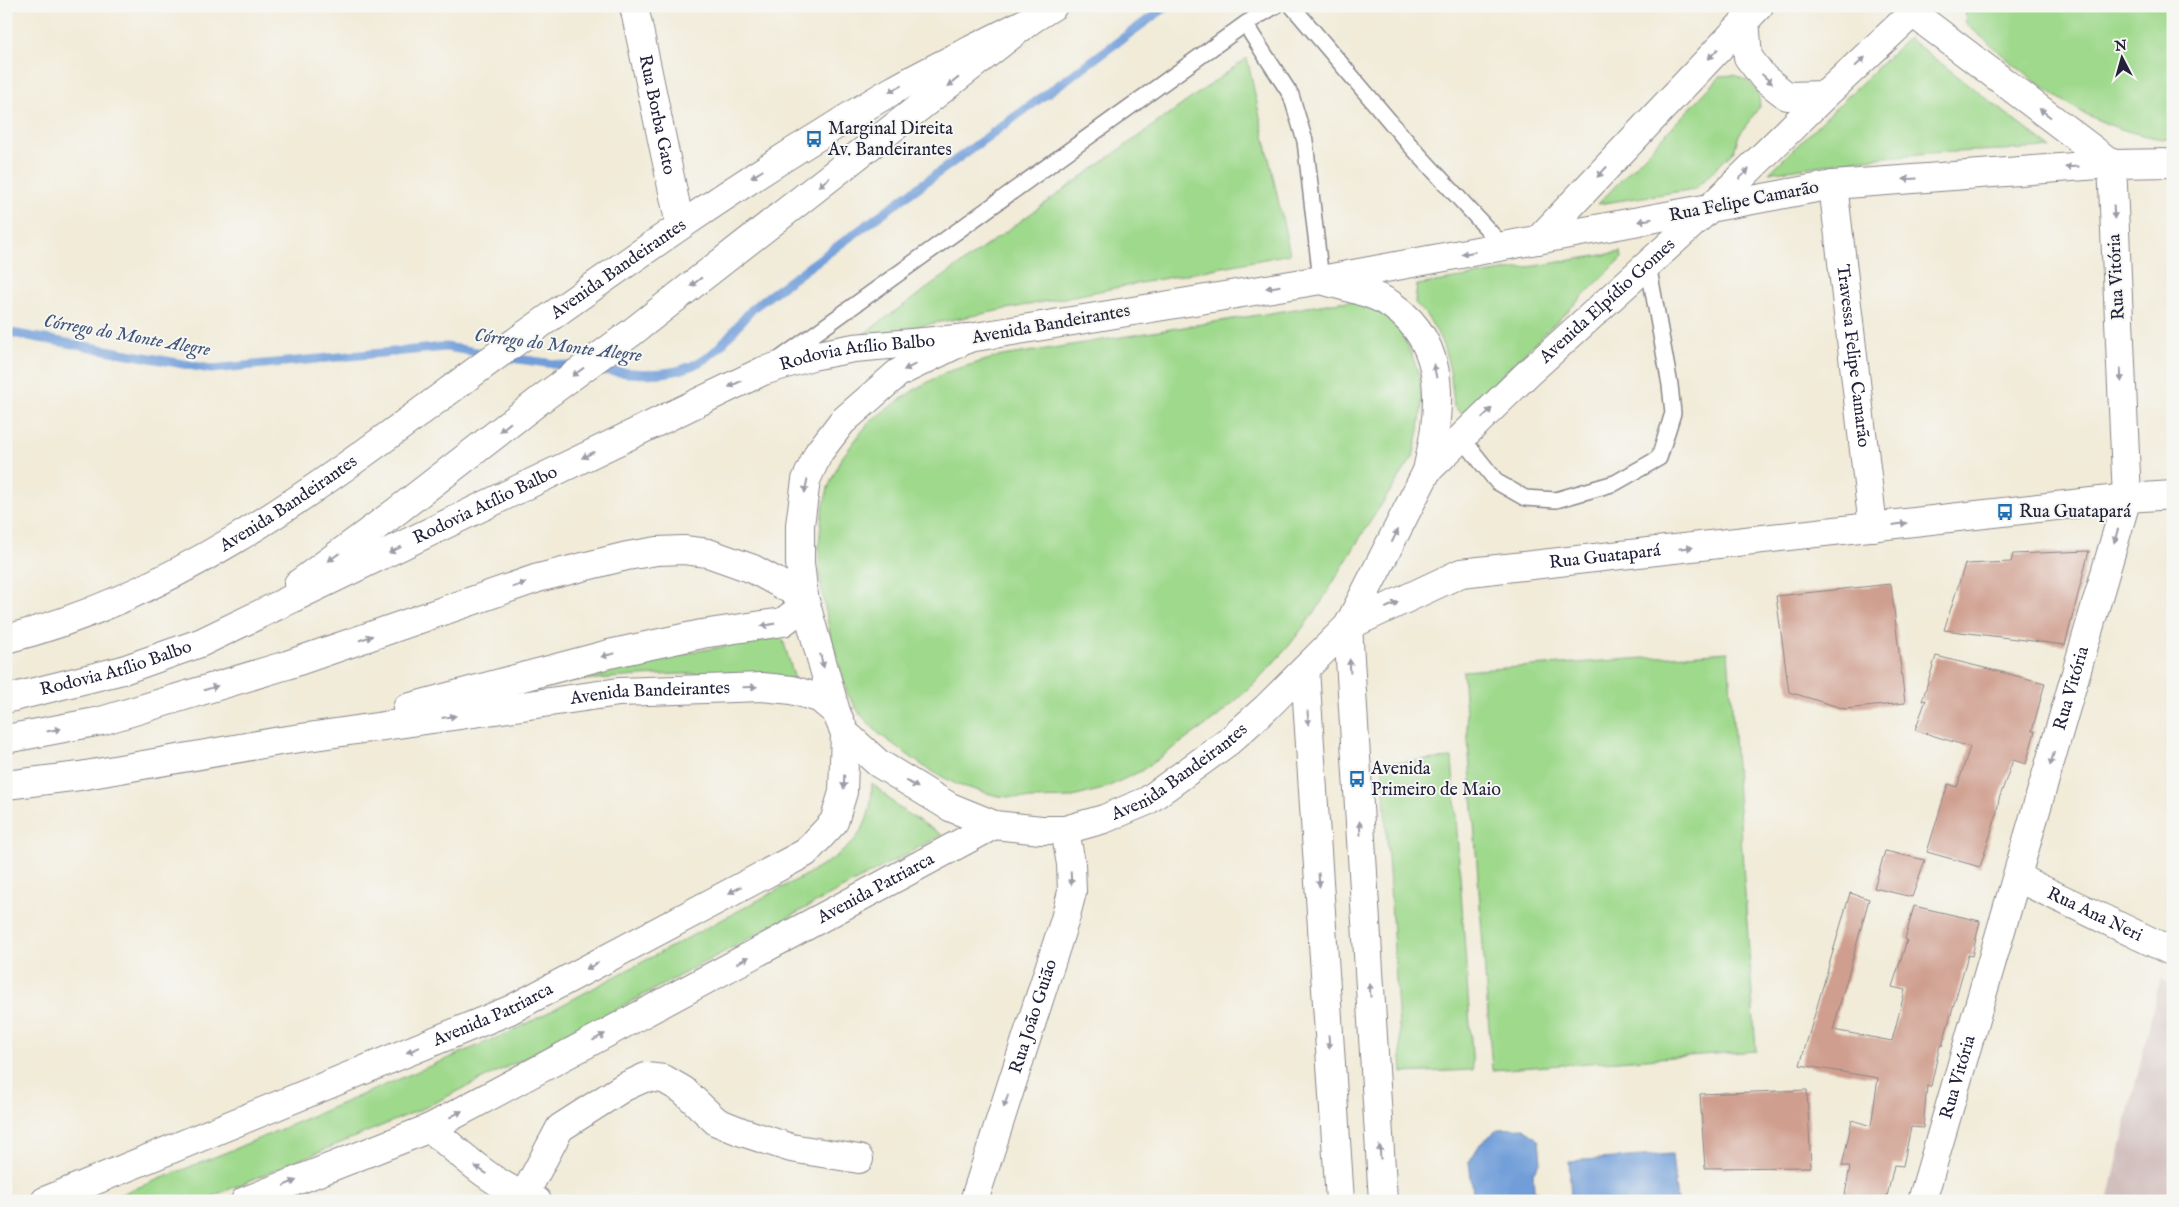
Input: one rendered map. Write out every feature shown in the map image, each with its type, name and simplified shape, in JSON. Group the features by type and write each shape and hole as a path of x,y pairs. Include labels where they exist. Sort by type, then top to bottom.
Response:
{"main road":[{"name":"Rua Borba Gato","path":"634,6 680,225"},
{"name":"Avenida Elpídio Gomes","path":"1427,471 1526,374 1710,208 1824,95 1916,9"},
{"path":"1916,9 2112,164"},
{"name":"Avenida Bandeirantes","path":"6,639 74,619 186,568 268,518 356,458 526,334 748,179 892,91 1043,13"},
{"path":"238,627 394,514 544,397 631,333 1043,13"},
{"path":"1752,13 1748,57 1764,78 1787,96 1824,95"},
{"path":"1538,240 1752,13"},
{"name":"Rua Felipe Camarão","path":"1321,280 1833,185 2112,164 2173,163"},
{"name":"Rua Vitória","path":"1922,1201 2018,878 2127,498 2112,164"},
{"name":"Travessa Felipe Camarão","path":"1833,185 1874,528"},
{"name":"Avenida Bandeirantes","path":"841,723 804,598 800,563 800,525 806,480 819,452 842,422 898,373 970,338 1321,280"},
{"path":"1321,280 1359,291 1393,306 1415,327 1430,350 1436,376 1437,400 1435,433 1427,471"},
{"name":"Rodovia Atílio Balbo","path":"6,699 123,670 200,643 238,627 763,371 812,356 854,348 970,338"},
{"name":"Avenida Bandeirantes","path":"6,785 80,776 280,741 619,692 762,687 792,690 819,698 878,764 950,807 994,824 1041,830 1065,830 1104,818 1147,801 1228,742 1266,708 1348,626 1427,471"},
{"name":"Rua Guatapará","path":"1348,626 1462,573 2127,498 2173,495"},
{"path":"6,739 101,721 288,665 538,578 628,556 657,551 684,550 708,553 753,569 804,598"},
{"name":"Avenida Bandeirantes","path":"280,741 609,654 702,634 783,622 796,612 804,598"},
{"path":"1348,626 1383,1201"},
{"path":"1305,669 1340,1201"},
{"name":"Avenida Patriarca","path":"45,1201 510,1010 805,853 834,822 843,792 841,723"},
{"name":"Avenida Patriarca","path":"245,1201 430,1128 994,824"},
{"name":"Rua João Guião","path":"974,1201 1072,892 1065,830"},
{"name":"Rua Ana Neri","path":"2018,878 2173,952"},
{"path":"430,1128 476,1168 527,1199 560,1128 624,1087 646,1077 664,1079 683,1090 717,1122 742,1132 791,1148 859,1159"}],"lane":[{"path":"763,371 1245,24 1275,6"},
{"path":"1292,6 1410,145 1503,246"},
{"path":"1245,24 1291,96 1304,141 1321,280"},
{"path":"1462,437 1497,482 1525,498 1556,500 1616,483 1659,458 1672,413 1670,385 1648,264"}],"shaded area":[{"path":"2160,979 2173,985 2173,1201 2108,1201"}],"green space":[{"path":"1965,6 2173,6 2173,139 2143,135 2117,128 2093,118 2048,91 1966,24"},
{"path":"1908,38 2051,148 1929,153 1856,160 1769,173"},
{"path":"1247,58 1290,254 858,338"},
{"path":"1733,75 1749,82 1756,90 1760,106 1739,135 1734,151 1695,189 1598,204 1721,76"},
{"path":"1621,252 1622,258 1462,414 1454,407 1449,364 1434,327 1415,303 1417,285"},
{"path":"1353,301 1384,314 1400,331 1413,358 1420,378 1422,405 1413,457 1366,528 1317,609 1288,647 1252,686 1216,718 1141,771 1103,789 1069,798 1031,799 998,796 958,785 926,768 879,734 860,714 847,693 830,634 819,574 819,545 822,513 828,488 840,460 870,421 914,390 946,372 997,357"},
{"path":"779,637 783,640 795,680 735,674 674,674 554,682 680,654"},
{"path":"1728,652 1756,1051 1492,1070 1463,671"},
{"path":"1452,758 1473,1070 1402,1073 1382,763"},
{"path":"872,783 899,808 942,835 541,1050 422,1109 201,1201 104,1201 227,1152 515,1030 815,870 840,853 858,836 868,814"}],"water":[{"path":"1524,1128 1539,1141 1541,1161 1533,1173 1534,1189 1546,1201 1474,1201 1469,1162 1480,1144 1498,1129"},
{"path":"1672,1154 1677,1201 1571,1201 1569,1161"}],"building":[{"path":"2089,551 2065,645 1944,630 1965,564 2011,562 2013,554"},
{"path":"1891,584 1905,703 1845,709 1789,692 1776,596"},
{"path":"1936,656 2045,683 2032,731 2035,731 2026,764 2013,760 1999,799 1996,817 1980,867 1927,852 1948,784 1957,787 1970,747 1915,730 1926,700 1922,701"},
{"path":"1885,851 1925,860 1912,897 1874,888"},
{"path":"1850,893 1869,899 1833,1030 1892,1041 1905,990 1892,987 1907,940 1905,939 1914,906 1980,921 1972,956 1968,955 1942,1046 1940,1045 1931,1086 1927,1086 1923,1128 1911,1127 1903,1166 1894,1165 1886,1201 1844,1201 1850,1166 1842,1166 1852,1120 1871,1126 1878,1078 1800,1065"},
{"path":"1807,1090 1811,1167 1705,1168 1700,1094"}],"waterway":[{"name":"Córrego do Monte Alegre","path":"593,369 657,374 687,368 702,361 720,346 754,307 1167,6"},
{"name":"Córrego do Monte Alegre","path":"6,332 211,369 446,347 489,354"},
{"name":"Córrego do Monte Alegre","path":"504,357 575,367"}],"place":[{"name":"Marginal Direita Av. Bandeirantes","path":"814,139"},
{"name":"Rua Guatapará","path":"2005,512"},
{"name":"Avenida Primeiro de Maio","path":"1357,779"}]}
